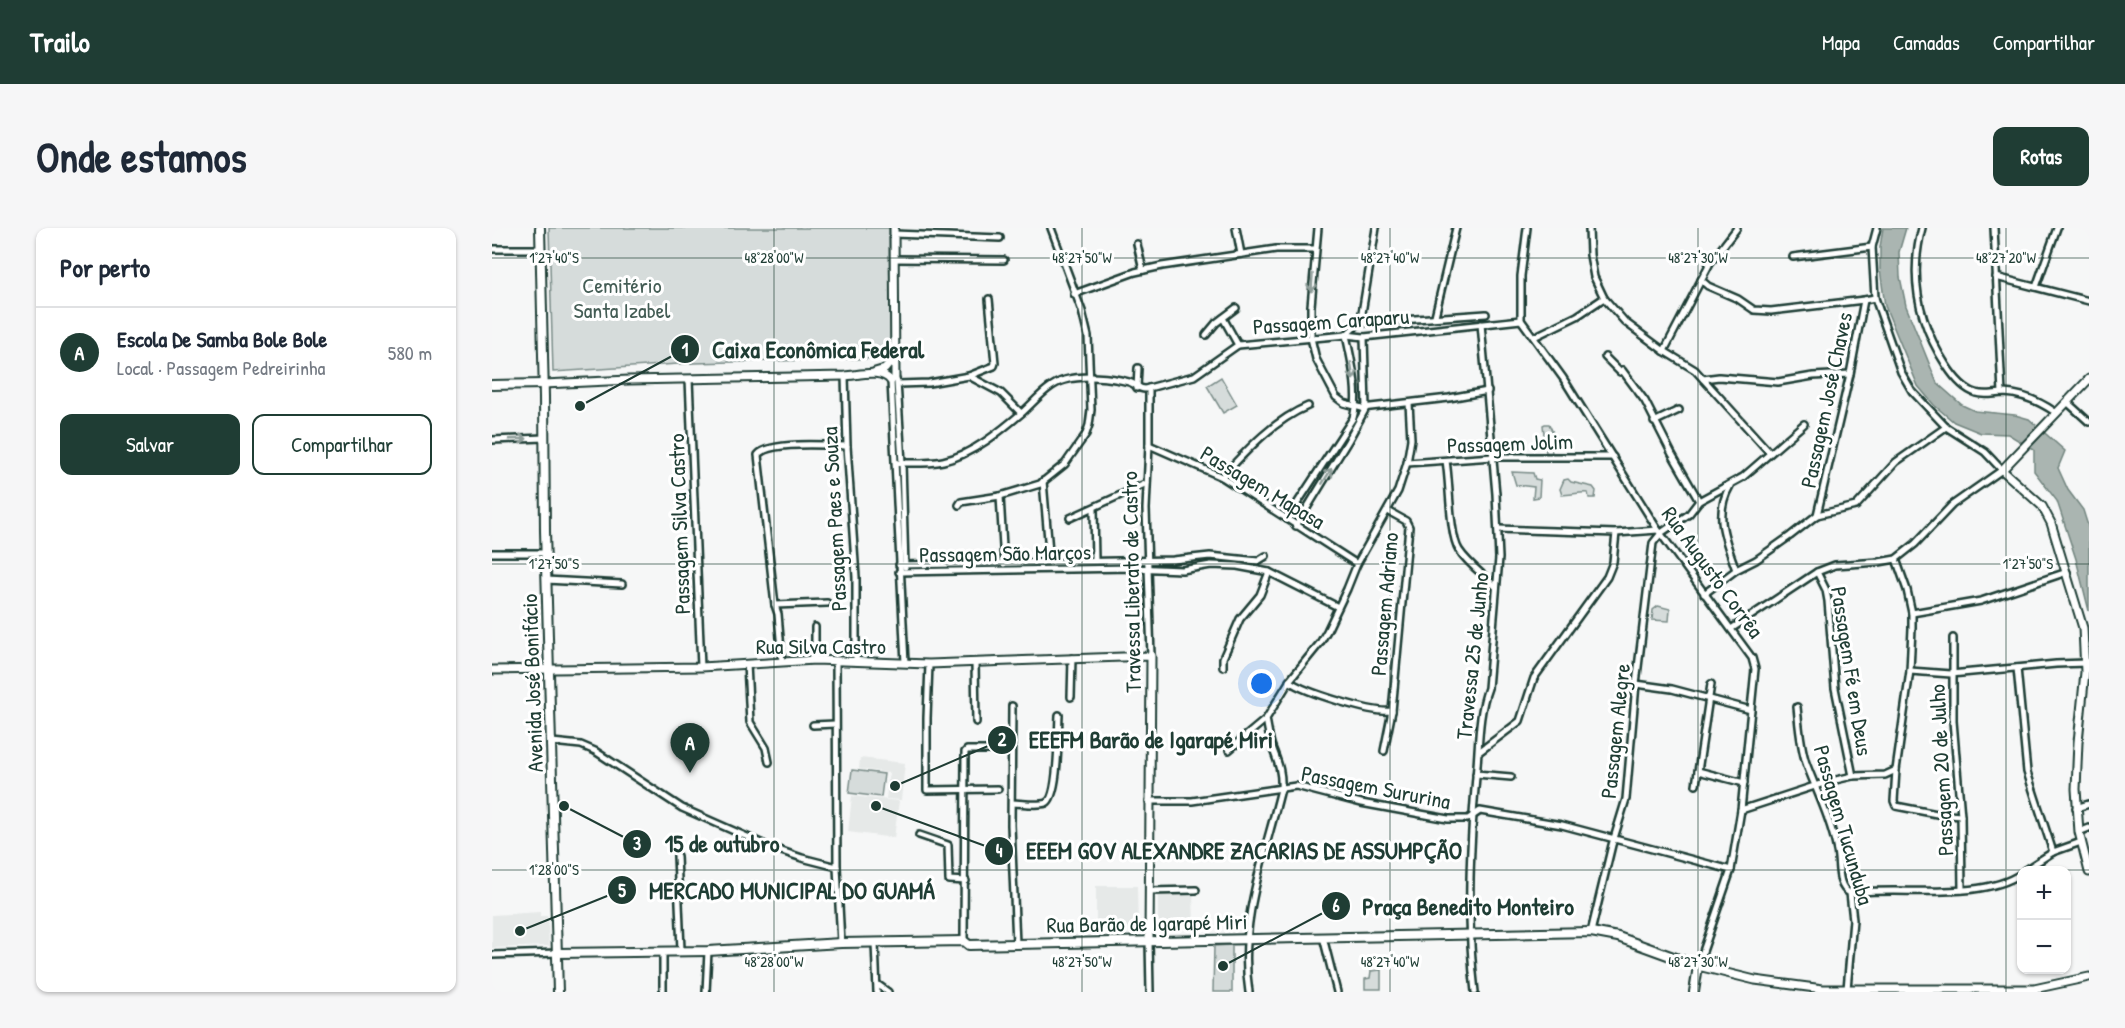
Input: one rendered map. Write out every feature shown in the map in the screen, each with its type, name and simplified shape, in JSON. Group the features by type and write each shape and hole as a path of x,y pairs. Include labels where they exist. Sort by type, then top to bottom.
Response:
{"main road":[{"name":"Avenida José Bonifácio","path":"540,228 546,580 558,992"},
{"path":"492,385 543,384"},
{"name":"Rua Barão de Igarapé Miri","path":"558,953 708,951 841,943 964,941 969,945 1591,932 1628,940 1698,966"},
{"name":"Rua Augusto Corrêa","path":"1694,992 1698,966"}],"street":[{"path":"959,505 961,502 1000,496 1043,481 1065,464 1086,434 1091,410 1086,322 1051,228"},
{"path":"1236,228 1241,254"},
{"path":"1318,228 1311,306 1311,339 1316,359 1333,393 1340,400 1360,408 1488,391"},
{"path":"1291,522 1360,408 1346,335 1359,323 1376,228"},
{"path":"1435,316 1456,228"},
{"path":"1521,320 1521,276 1527,228"},
{"path":"1589,228 1594,279 1605,298 1624,322 1695,370 1770,453"},
{"path":"1664,351 1710,263 1737,228"},
{"name":"Passagem José Chaves","path":"1817,515 1850,374 1864,300 1875,298 1872,247 1877,228"},
{"path":"1922,228 1916,256 1915,277 1921,312 1928,335 1949,370 1967,388 1977,393 2002,393 2032,398 2055,412"},
{"path":"1994,228 2002,393"},
{"path":"2036,287 2057,228"},
{"path":"905,663 894,358 894,231 999,238"},
{"path":"1137,244 1143,270"},
{"path":"1793,257 1872,247"},
{"path":"492,249 540,249"},
{"path":"1074,294 1143,270 1276,249 1315,249"},
{"path":"895,259 1004,260"},
{"path":"1996,277 2088,301 2089,291"},
{"path":"1701,280 1754,310 1771,311 1864,300"},
{"path":"873,373 895,381 929,383 969,376 994,366 989,298"},
{"path":"1534,337 1570,320 1605,298"},
{"path":"1875,298 1901,372 1917,397 1946,427 1985,452 2042,506 2053,527 2083,628 2085,663 2078,742 2076,808 2081,842 2087,853 2089,872"},
{"path":"1206,335 1210,328 1236,308"},
{"name":"Passagem Caraparu","path":"1359,323 1486,314"},
{"path":"1223,318 1238,345"},
{"name":"Passagem Caraparu","path":"899,463 938,462 952,459 1000,432 1056,384 1066,380 1089,378 1126,381 1137,388 1149,388 1194,376 1238,345 1346,335 1364,338 1521,320"},
{"name":"Rua Augusto Corrêa","path":"1521,320 1563,378 1660,532 1754,663 1744,783 1731,870 1698,966"},
{"name":"Travessa 25 de Junho","path":"1474,992 1469,934 1473,816 1484,699 1488,688 1499,558 1488,391 1481,324"},
{"path":"1291,522 1348,441 1360,408 1364,338"},
{"path":"1605,357 1620,372 1622,370 1637,389 1700,501"},
{"path":"543,384 844,376 873,373 885,369 894,358"},
{"path":"1137,388 1138,368"},
{"path":"1703,379 1719,377 1778,382 1813,376 1850,374"},
{"name":"Passagem Paes e Souza","path":"844,376 856,577 856,660"},
{"path":"969,376 1001,393 1021,414"},
{"name":"Passagem Silva Castro","path":"689,379 701,667"},
{"path":"1731,629 1817,572 1835,565 1896,559 1915,544 1952,505 2002,470 2089,379"},
{"name":"Travessa Liberato de Castro","path":"1149,388 1147,483 1151,656 1150,992"},
{"path":"2067,402 2089,422"},
{"path":"1229,750 1266,719 1289,681 1320,643 1373,532 1388,511 1398,491 1407,463 1411,439 1409,403"},
{"path":"1222,477 1270,430 1308,406"},
{"path":"1654,422 1679,410"},
{"path":"1498,529 1616,533 1660,532 1682,520 1700,501 1731,485 1804,424"},
{"path":"1704,594 1736,570 1756,560 1817,515 1856,506 1896,462 1946,427"},
{"path":"492,440 544,438"},
{"path":"782,662 758,459 762,450 800,444 847,446"},
{"name":"Passagem Mapasa","path":"1149,445 1222,477 1357,564"},
{"name":"Passagem Jolim","path":"1407,463 1492,457 1613,458"},
{"path":"1446,461 1453,527 1458,549 1496,587"},
{"path":"1043,481 1050,563"},
{"path":"1070,518 1147,483"},
{"path":"1731,485 1724,496 1721,524 1736,570"},
{"path":"1000,496 1004,564"},
{"path":"1094,509 1095,561"},
{"name":"Passagem Adriano","path":"1384,751 1392,711 1408,527 1406,521 1388,511"},
{"name":"Passagem Alegre","path":"1591,932 1614,837 1626,799 1651,547 1660,532"},
{"path":"1478,753 1520,721 1534,678 1607,577 1613,562 1616,533"},
{"path":"492,553 546,553"},
{"name":"Passagem São Marços","path":"902,568 1173,560 1218,556 1258,561 1266,556"},
{"path":"1896,559 1911,613 1910,671 1896,770 1894,801 1896,806 1961,816"},
{"name":"Passagem São Marços","path":"902,568 1182,570 1211,566 1237,566 1269,572 1338,607"},
{"path":"1223,667 1223,658 1240,619 1260,595 1269,572"},
{"name":"Passagem Fé em Deus","path":"1817,572 1826,590 1828,601 1835,688 1853,776"},
{"path":"1911,613 1981,602 2067,572"},
{"path":"546,580 622,584"},
{"path":"775,604 827,603"},
{"path":"815,627 815,660"},
{"path":"1910,671 1951,674 1953,638"},
{"name":"Rua Silva Castro","path":"492,670 701,667 815,660 929,664 1151,656"},
{"path":"1071,697 1072,658"},
{"path":"836,660 837,867 841,943"},
{"path":"975,663 976,722"},
{"name":"Passagem 20 de Julho","path":"1962,890 1961,816 1951,674 2085,663"},
{"path":"747,664 750,722 766,748 769,762"},
{"path":"929,664 927,790 998,789"},
{"path":"2017,668 2027,772 2053,852"},
{"name":"Passagem Adriano","path":"1289,681 1307,690 1382,711 1392,711"},
{"path":"1636,684 1672,689 1751,710"},
{"path":"1696,785 1711,684"},
{"path":"1012,706 1011,811 1016,944"},
{"name":"Passagem Tucunduba","path":"1797,707 1806,760 1837,850 1841,883 1850,893 1853,920 1847,989"},
{"path":"1012,803 1044,803 1050,800 1055,787 1059,715"},
{"path":"1249,992 1246,938 1258,873 1281,789 1280,765 1272,745 1266,719"},
{"path":"813,725 835,724"},
{"path":"552,742 581,746 595,751 631,772 682,808 731,831 802,858 837,867"},
{"path":"964,941 966,751 997,750"},
{"path":"1741,810 1853,776 1886,775 1896,770"},
{"path":"1698,771 1744,783"},
{"path":"1476,774 1511,777"},
{"name":"Passagem Sururina","path":"1149,801 1192,801 1296,786 1361,803 1448,819 1468,819 1480,811 1526,817 1614,837 1731,870"},
{"path":"2076,808 2089,804"},
{"path":"2079,832 2089,828"},
{"path":"920,835 948,844 949,880 966,881"},
{"path":"2031,866 2053,852 2081,842"},
{"path":"677,856 681,951"},
{"path":"1850,893 1962,890 2003,884 2017,876"},
{"path":"1149,891 1196,890"},
{"path":"1323,937 1337,992"},
{"path":"875,943 877,992"},
{"path":"663,951 663,992"},
{"path":"706,992 708,951"},
{"path":"492,955 558,953"},
{"name":"Rua Barão de Igarapé Miri","path":"1698,966 1784,985 1847,989 2034,991 2089,977"},
{"path":"878,984 888,992"}],"shaded area":[{"path":"1883,228 1906,228 1899,252 1900,277 1906,306 1937,383 1962,405 1975,411 2015,415 2029,419 2065,451 2058,468 2068,490 2083,510 2089,529 2089,611 2076,559 2057,501 2034,471 2034,450 2008,434 1981,433 1954,422 1934,405 1918,386 1885,306 1880,269"},
{"path":"860,758 905,763 901,800 886,799 889,773 859,769"},
{"path":"852,796 899,801 894,838 848,832"},
{"path":"1096,886 1137,886 1138,930 1096,930"},
{"path":"1158,892 1193,892 1194,927 1158,928"},
{"path":"540,912 540,916 548,916 549,946 492,948 492,915"}],"green space":[{"name":"Cemitério Santa Izabel","path":"549,228 889,228 891,358 694,363 553,372"},
{"path":"1221,377 1237,405 1223,413 1207,386"},
{"path":"1549,424 1555,437 1551,443 1552,454 1546,453 1543,425"},
{"path":"1512,472 1533,473 1535,479 1540,480 1539,497 1533,498 1534,487 1516,485"},
{"path":"1568,479 1571,482 1593,487 1596,491 1595,498 1589,498 1588,493 1562,495 1560,489 1564,480"},
{"path":"1658,606 1670,609 1669,621 1652,620 1653,610"},
{"path":"852,770 884,774 881,797 849,793"},
{"path":"1232,945 1232,992 1213,992 1214,946"},
{"path":"1381,970 1381,989 1365,989 1365,979 1370,978 1371,971"}],"place":[{"name":"Caixa Econômica Federal","path":"580,406"},
{"name":"Escola De Samba Bole Bole","path":"690,773"},
{"name":"EEEFM Barão de Igarapé Miri","path":"895,786"},
{"name":"15 de outubro","path":"564,806"},
{"name":"EEEM GOV ALEXANDRE ZACARIAS DE ASSUMPÇÃO","path":"876,806"},
{"name":"MERCADO MUNICIPAL DO GUAMÁ","path":"520,931"},
{"name":"Praça Benedito Monteiro","path":"1223,966"}]}
